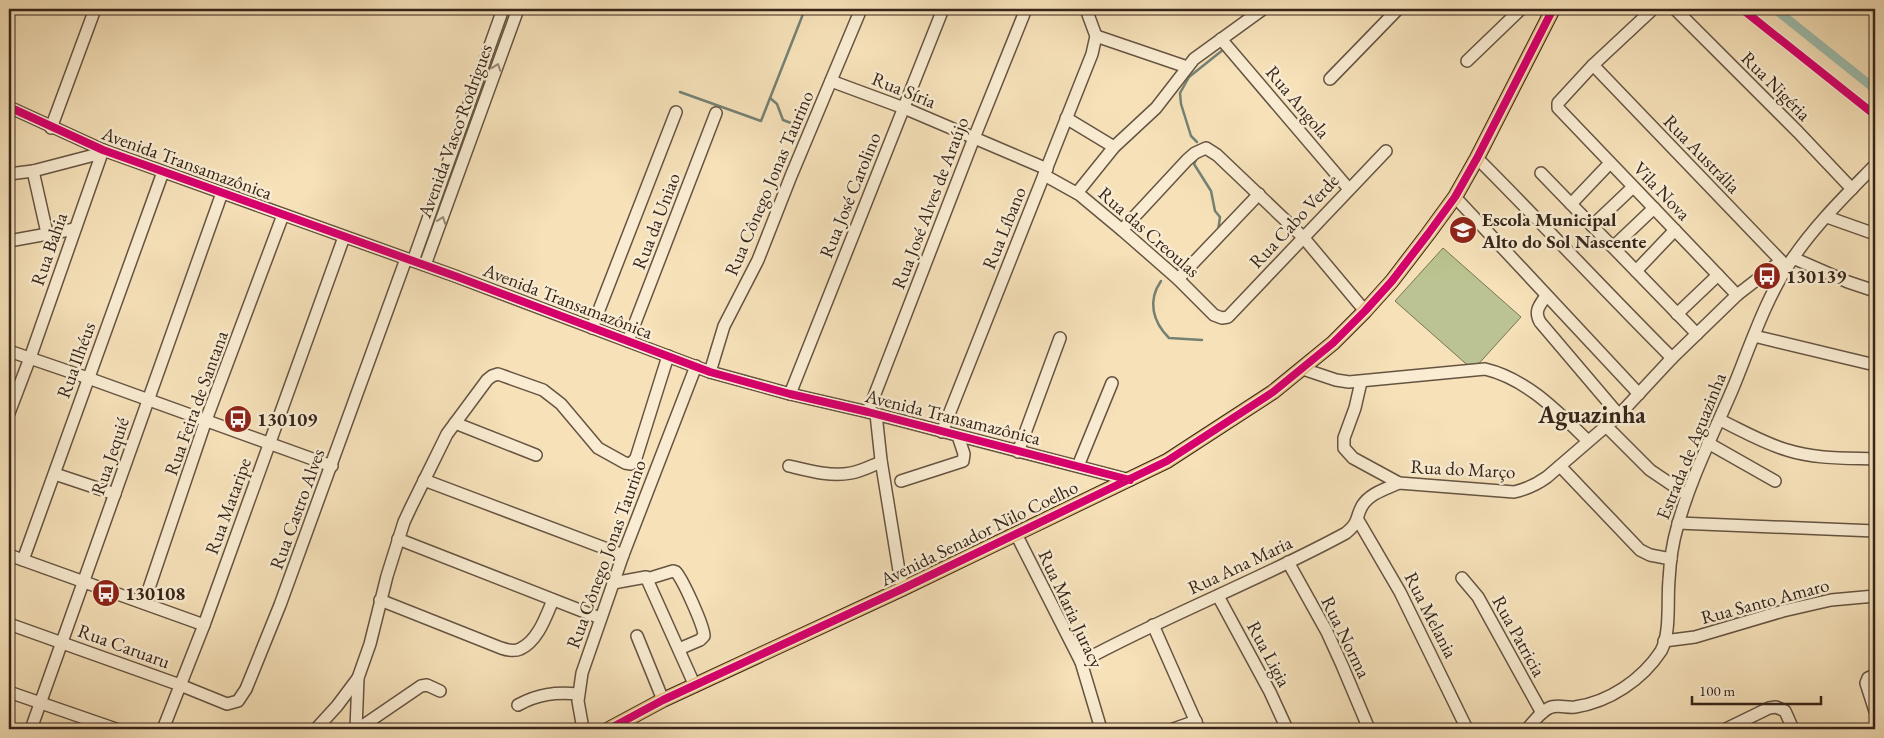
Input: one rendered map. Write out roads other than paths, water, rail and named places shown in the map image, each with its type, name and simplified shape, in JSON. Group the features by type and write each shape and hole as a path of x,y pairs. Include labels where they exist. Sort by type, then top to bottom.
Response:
{"main road":[{"name":"Avenida Senador Nilo Coelho","path":"609,729 663,700 902,589 1167,461 1241,414 1303,369 1365,311 1392,281 1454,197 1477,158 1549,10"}],"street":[{"path":"51,128 95,9"},
{"name":"Avenida Vasco Rodrigues","path":"410,260 436,197 503,9"},
{"name":"Avenida Vasco Rodrigues","path":"425,266 518,9"},
{"name":"Rua Cônego Jonas Taurino","path":"710,372 724,326 758,260 791,176 862,9"},
{"name":"Rua José Carolino","path":"790,394 943,9"},
{"name":"Rua José Alves de Araújo","path":"902,589 872,413 974,138 1026,9"},
{"path":"1086,9 1096,36 1187,67"},
{"path":"1077,193 1114,147 1156,108 1194,59 1263,9"},
{"path":"1330,79 1398,9"},
{"path":"1467,61 1520,9"},
{"path":"1593,65 1653,9"},
{"name":"Rua Nigéria","path":"1675,9 1852,189"},
{"name":"Rua Líbano","path":"942,432 1092,54 1096,36"},
{"name":"Rua Angola","path":"1221,39 1348,188"},
{"name":"Vila Nova","path":"1593,65 1558,103 1558,108 1737,295"},
{"name":"Rua Austrália","path":"1593,65 1787,262"},
{"name":"Rua Síria","path":"831,81 904,108 974,138 1045,172"},
{"name":"Avenida Transamazônica","path":"9,107 102,151 410,260 710,372 1130,480"},
{"path":"592,328 676,112"},
{"name":"Rua da Uniao","path":"628,341 716,113"},
{"path":"1066,118 1114,147"},
{"path":"1122,230 1187,160 1195,153 1206,148 1217,155 1303,237 1365,311"},
{"path":"9,174 33,170 102,151"},
{"name":"Rua Bahia","path":"9,413 102,151"},
{"name":"Rua Cabo Verde","path":"1228,317 1348,188 1386,151"},
{"path":"1477,158 1550,231 1584,270 1672,358"},
{"path":"1571,204 1610,163"},
{"name":"Estrada de Aguazinha","path":"1542,713 1548,708 1573,707 1605,699 1631,683 1661,650 1668,618 1671,559 1678,523 1687,494 1772,294 1787,262 1875,165"},
{"path":"33,170 47,233"},
{"name":"Rua Ilhéus","path":"23,560 162,172"},
{"name":"Rua das Creoulas","path":"1045,172 1077,193 1122,230 1178,279 1214,315 1222,318 1228,317"},
{"path":"1541,173 1696,334"},
{"path":"1592,226 1633,186"},
{"name":"Rua Jequié","path":"31,729 222,193"},
{"path":"1178,279 1259,194"},
{"path":"436,197 448,202"},
{"path":"1454,197 1639,394"},
{"path":"1613,247 1654,208"},
{"name":"Rua Feira de Santana","path":"144,603 206,420 283,215"},
{"path":"1827,217 1875,234"},
{"path":"9,241 75,229"},
{"path":"1636,271 1675,230"},
{"name":"Rua Mataripe","path":"163,729 204,625 344,237"},
{"name":"Rua Castro Alves","path":"227,704 238,701 246,689 280,605 410,260"},
{"path":"1787,262 1875,291"},
{"name":"Rua do Março","path":"1361,382 1355,408 1344,438 1344,448 1353,458 1399,483 1514,492 1535,486 1560,466 1619,415 1672,358 1737,295 1787,262"},
{"path":"1677,314 1718,275"},
{"path":"1546,296 1536,314 1540,322 1619,415"},
{"path":"1754,336 1875,365"},
{"path":"1018,452 1060,338"},
{"path":"9,351 332,466"},
{"name":"Rua Cônego Jonas Taurino","path":"455,423 488,380 498,374 543,390 553,396 594,444 631,464 636,458 668,356"},
{"name":"Rua Cônego Jonas Taurino","path":"583,729 579,714 578,694 582,673 623,555 696,366"},
{"path":"1303,369 1336,380 1349,382 1485,369 1500,373 1529,388 1588,440"},
{"path":"1078,466 1112,383"},
{"path":"1720,420 1768,444 1787,450 1824,457 1875,459"},
{"path":"316,729 337,706 358,678 370,644 380,600 398,539 410,506 444,440 455,423 536,455"},
{"path":"1606,426 1650,470 1687,494"},
{"path":"902,481 963,461 964,454 958,436"},
{"path":"1708,443 1776,481"},
{"path":"790,466 816,472 843,474 857,472 881,462"},
{"path":"1560,466 1640,550 1650,555 1671,559"},
{"path":"55,474 115,494"},
{"path":"424,480 623,555"},
{"name":"Rua Ana Maria","path":"1081,662 1153,625 1218,596 1346,533 1355,526 1362,506 1369,499 1399,483"},
{"name":"Rua Melania","path":"1358,520 1400,592 1467,729"},
{"path":"1678,523 1875,531"},
{"name":"Rua Maria Juracy","path":"1016,534 1081,662 1101,729"},
{"path":"398,539 600,618"},
{"path":"9,555 204,625"},
{"name":"Rua Norma","path":"1288,562 1327,632 1369,729"},
{"path":"613,583 642,577 647,579 673,571 676,572 704,631 704,636 700,640 679,649"},
{"name":"Rua Patricia","path":"1462,578 1478,598 1542,713"},
{"path":"647,579 695,686"},
{"name":"Rua Ligia","path":"1218,596 1270,692 1287,729"},
{"name":"Rua Santo Amaro","path":"1664,641 1695,637 1783,611 1831,600 1875,596"},
{"path":"380,600 512,651 520,650 534,637 553,600"},
{"name":"Rua Caruaru","path":"9,624 63,642 227,704"},
{"path":"1153,625 1198,725 1173,729"},
{"path":"637,636 663,700"},
{"path":"1875,675 1868,678 1866,683 1875,711"},
{"path":"357,729 358,678"},
{"path":"357,729 421,686 427,685 440,691"},
{"path":"9,692 116,729"},
{"path":"518,705 533,697 546,694 578,694"},
{"path":"1726,729 1769,708 1781,708 1785,711 1793,729"},
{"path":"1527,729 1542,713"}],"waterway":[{"path":"680,92 761,121 805,9"},
{"path":"1775,9 1875,89"},
{"path":"1197,142 1191,136 1181,104 1180,93 1189,77 1224,49"},
{"path":"770,98 777,104 783,120 799,126"},
{"path":"1197,158 1194,164 1211,191 1215,211 1220,217 1218,231"},
{"path":"1173,271 1189,260"},
{"path":"1161,281 1154,296 1153,304 1156,318 1163,332 1169,338 1202,340"}],"place":[{"name":"Escola Municipal Alto do Sol Nascente","path":"1463,230"},
{"name":"130139","path":"1767,276"},
{"name":"130109","path":"238,419"},
{"name":"130108","path":"106,593"}],"district":[{"name":"Aguazinha","path":"1592,414"}]}
